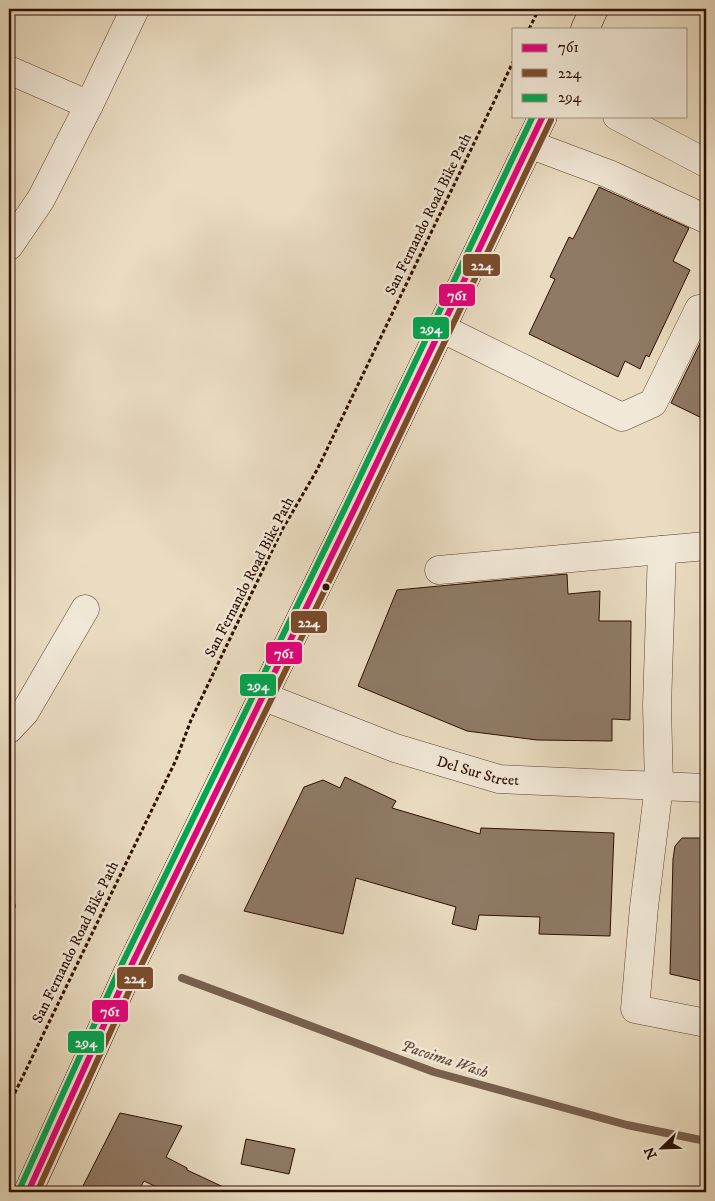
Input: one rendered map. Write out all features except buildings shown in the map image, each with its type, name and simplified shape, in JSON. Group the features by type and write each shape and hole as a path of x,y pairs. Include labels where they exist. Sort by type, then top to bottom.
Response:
{"main road":[{"path":"585,28 594,9"},
{"path":"28,1192 128,972 542,118"}],"street":[{"path":"9,246 42,199 135,9"},
{"path":"9,70 89,105"},
{"path":"621,118 706,163"},
{"path":"529,144 609,174 706,219"},
{"path":"441,328 622,417 653,403 699,308"},
{"path":"439,570 706,546"},
{"path":"662,550 658,706 659,786 644,907 635,1009 706,1023"},
{"path":"9,729 25,712 85,609"},
{"name":"Del Sur Street","path":"262,696 395,748 499,779 706,788"}],"path":[{"path":"529,28 538,9"},
{"name":"San Fernando Road Bike Path","path":"9,1105 176,760 191,720 278,538 317,470 512,64"}],"waterway":[{"name":"Pacoima Wash","path":"182,978 434,1072 627,1125 706,1141"}],"transit line":[{"name":"294","path":"20,1188 120,968 346,506 532,118"},
{"name":"761","path":"28,1192 128,972 354,510 542,118"},
{"name":"224","path":"37,1192 136,976 362,514 551,120"}]}
